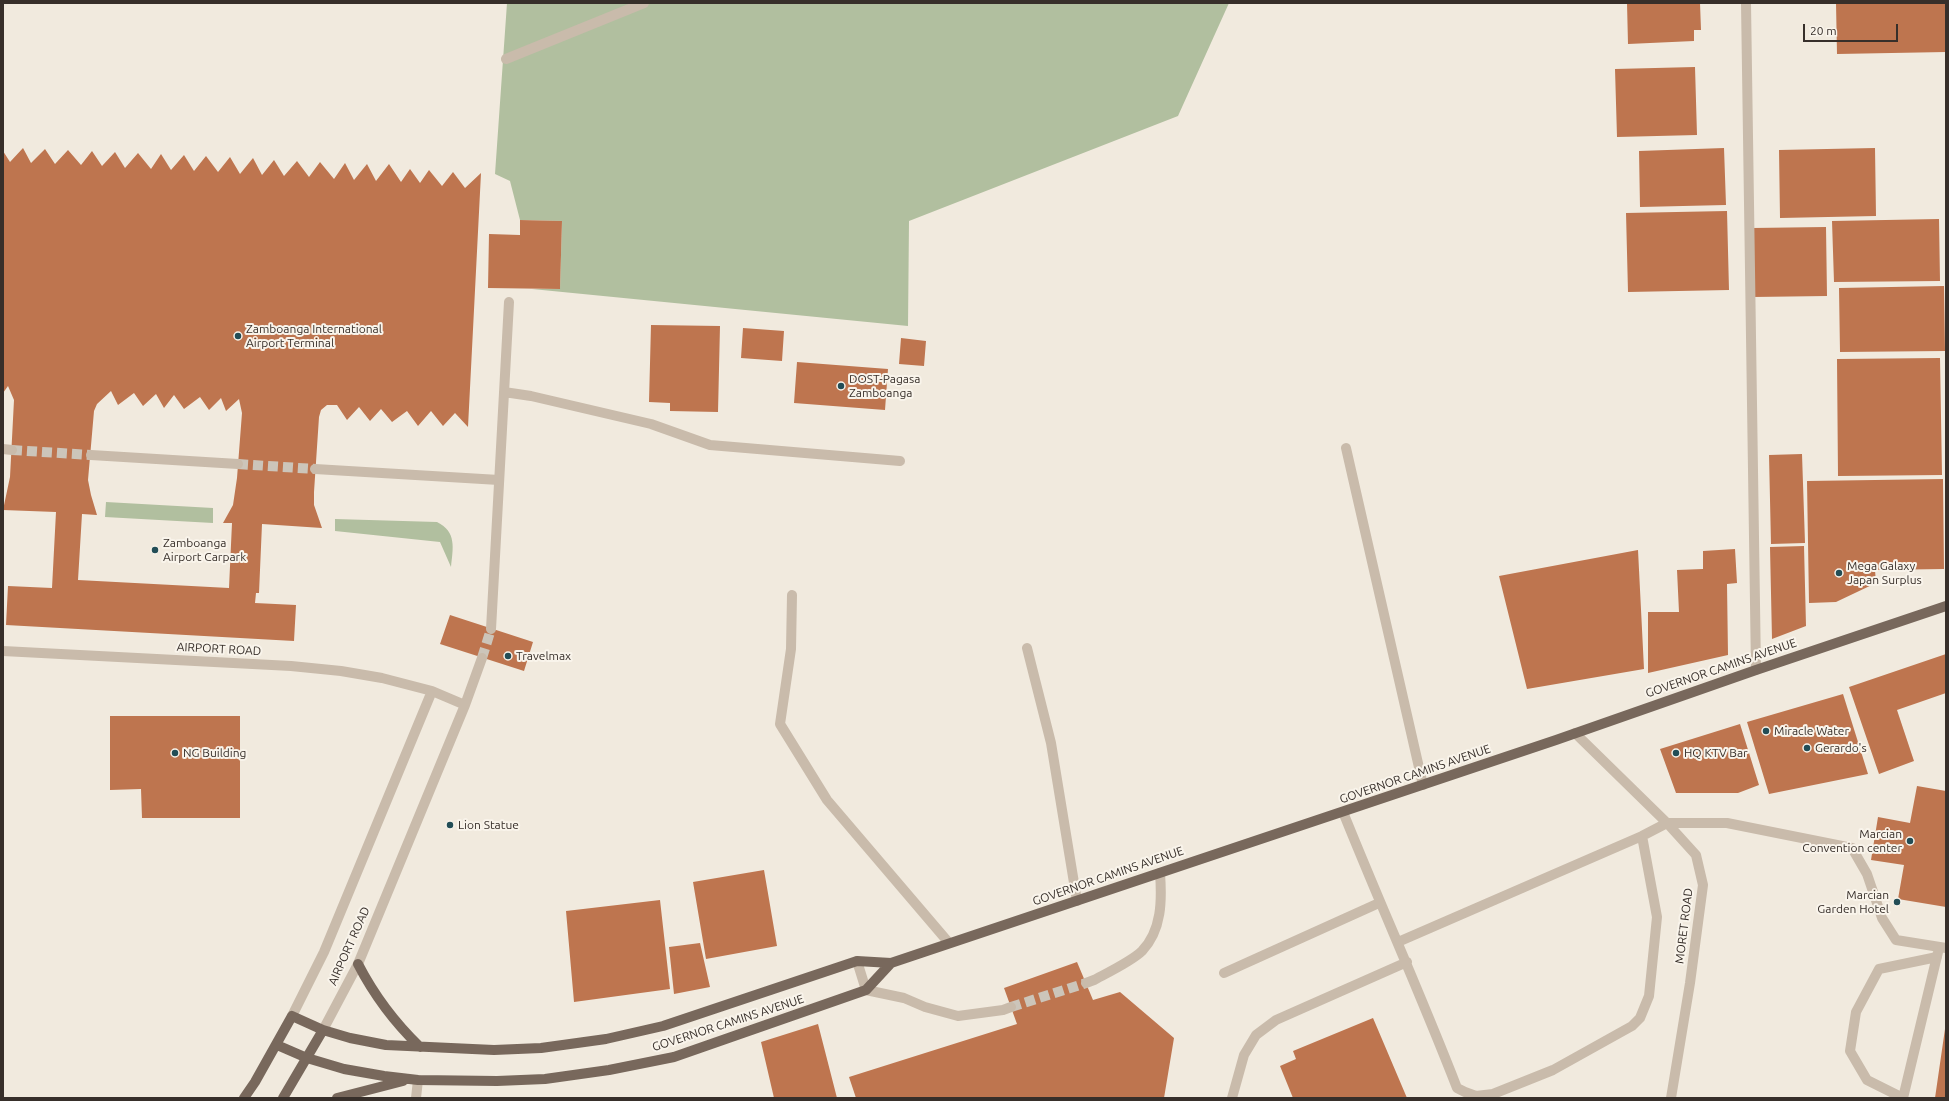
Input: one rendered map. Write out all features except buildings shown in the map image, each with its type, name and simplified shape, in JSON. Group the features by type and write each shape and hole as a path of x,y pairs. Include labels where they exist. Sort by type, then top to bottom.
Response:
{"main road":[{"name":"GOVERNOR CAMINS AVENUE","path":"292,1016 323,1030 356,1039 386,1044 420,1047 502,1050 541,1048 606,1039 663,1026 857,961 891,963 1423,785 1946,606"},
{"name":"GOVERNOR CAMINS AVENUE","path":"277,1044 307,1058 344,1069 414,1079 497,1081 545,1079 609,1070 674,1057 866,990 891,963"},
{"path":"358,964 368,984 384,1007 400,1028 420,1047"},
{"path":"244,1098 292,1016"},
{"path":"283,1098 323,1030"},
{"path":"337,1098 414,1079"}],"street":[{"path":"506,59 644,3"},
{"path":"1746,3 1756,670"},
{"path":"491,629 509,302"},
{"path":"504,392 531,396 651,424 710,445 900,460"},
{"path":"1346,448 1423,785"},
{"path":"91,455 238,464"},
{"path":"316,469 499,480"},
{"path":"792,595 791,649 780,724 828,800 949,943"},
{"path":"1027,648 1051,743 1077,901"},
{"name":"AIRPORT ROAD","path":"3,651 291,666 341,671 382,678 432,691 465,705 358,964 323,1030"},
{"path":"465,705 482,658"},
{"name":"AIRPORT ROAD","path":"292,1016 324,952 432,691"},
{"name":"MORET ROAD","path":"1575,733 1667,823 1696,855 1703,885 1690,983 1671,1098"},
{"path":"1343,812 1380,903 1407,962 1457,1088 1476,1096 1493,1094 1553,1070 1632,1026 1640,1018 1649,996 1656,917 1642,836"},
{"path":"1398,942 1642,836 1667,823 1727,823 1852,848 1867,874 1882,918 1896,940 1941,950"},
{"path":"1086,983 1094,980 1141,952 1149,942 1159,919 1161,898 1160,873"},
{"path":"1224,973 1380,903"},
{"path":"1941,950 1903,1098 1867,1080 1850,1051 1856,1012 1879,969 1941,950"},
{"path":"857,961 866,990 904,998 925,1007 958,1016 1003,1010 1011,1007"},
{"path":"1232,1098 1244,1054 1256,1035 1276,1020 1407,962"},
{"path":"414,1079 416,1098"}],"green space":[{"path":"507,3 1229,3 1178,116 909,221 908,326 532,289 560,289 562,221 520,220 510,181 495,174"},
{"path":"106,502 213,508 213,523 105,517"},
{"path":"335,519 437,522 448,531 451,536 453,547 451,567 440,542 335,531"}],"tunnel":[{"path":"12,450 91,455"},
{"path":"238,464 315,469"},
{"path":"482,658 491,629"},
{"path":"1011,1007 1086,983"}],"place":[{"name":"Zamboanga International Airport Terminal","path":"238,336"},
{"name":"DOST-Pagasa Zamboanga","path":"841,386"},
{"name":"Zamboanga Airport Carpark","path":"155,550"},
{"name":"Mega Galaxy Japan Surplus","path":"1839,573"},
{"name":"Travelmax","path":"508,656"},
{"name":"Miracle Water","path":"1766,731"},
{"name":"Gerardo's","path":"1807,748"},
{"name":"NG Building","path":"175,753"},
{"name":"HQ KTV Bar","path":"1676,753"},
{"name":"Lion Statue","path":"450,825"},
{"name":"Marcian Convention center","path":"1910,841"},
{"name":"Marcian Garden Hotel","path":"1897,902"}]}
